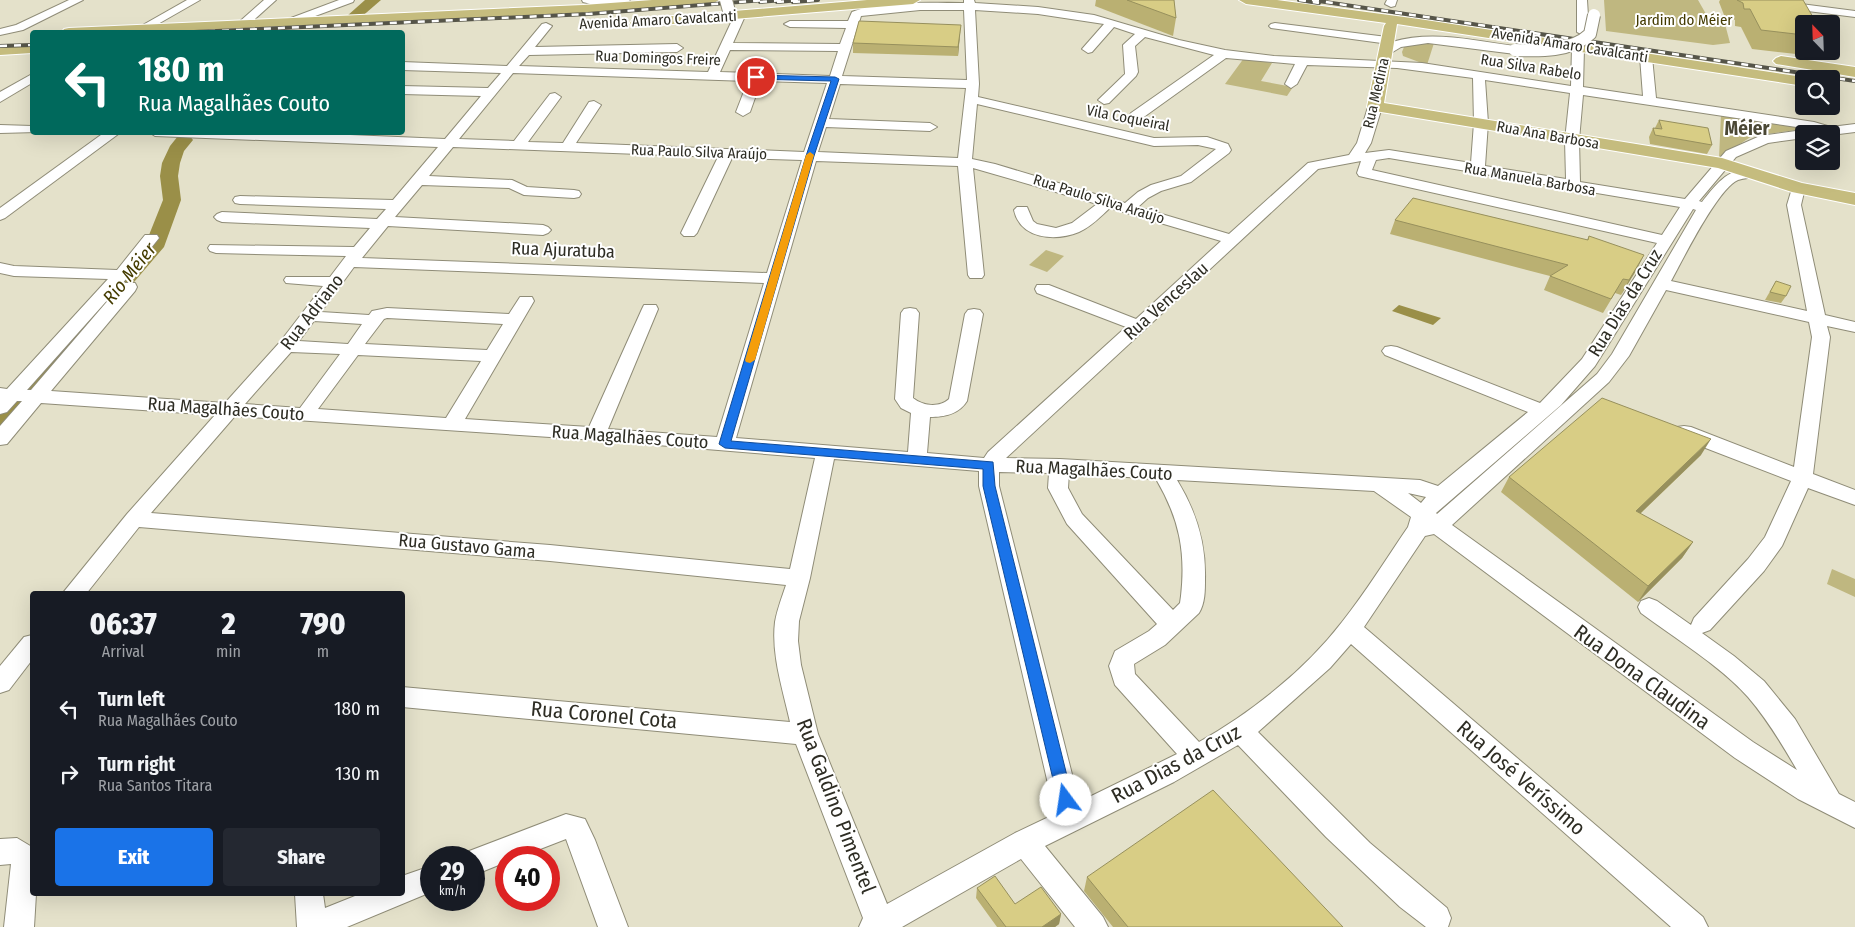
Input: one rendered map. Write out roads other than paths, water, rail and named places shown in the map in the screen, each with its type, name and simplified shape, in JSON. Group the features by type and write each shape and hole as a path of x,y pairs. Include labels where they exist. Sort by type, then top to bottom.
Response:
{"main road":[{"path":"600,2 614,5 641,5 712,0"},
{"name":"Avenida Amaro Cavalcanti","path":"624,23 731,11 913,0"},
{"name":"Avenida Amaro Cavalcanti","path":"1241,0 1418,22 1578,48 1795,79"},
{"name":"Avenida Amaro Cavalcanti","path":"1246,0 1335,12"},
{"path":"140,30 287,23 600,2 641,5"},
{"path":"1376,2 1391,2 1409,6"},
{"path":"1281,6 1316,8"},
{"path":"1365,15 1383,20 1391,26 1401,22 1418,22"},
{"path":"527,26 550,26"},
{"name":"Rua Medina","path":"1374,107 1391,26"},
{"path":"1576,32 1600,35"},
{"path":"0,33 30,34"},
{"path":"0,51 30,49"},
{"path":"1767,59 1855,72"},
{"name":"Rua Ana Barbosa","path":"1374,107 1722,163 1798,188 1855,198"}],"street":[{"path":"0,33 19,28 78,0"},
{"path":"140,30 195,0"},
{"path":"242,25 271,0"},
{"path":"287,23 349,0"},
{"path":"1576,32 1582,0"},
{"path":"1275,26 1386,52 1394,45 1411,40 1437,40 1515,50 1556,48 1580,42 1591,32 1594,15 1591,0"},
{"path":"1744,0 1855,14"},
{"path":"970,3 973,84 965,162 976,275"},
{"name":"Rua Silva Rabelo","path":"790,24 854,20 863,10 970,3 1065,14 1112,22 1143,33 1224,54 1302,62 1386,52 1422,67 1843,129"},
{"path":"712,76 726,46 731,11"},
{"path":"725,444 820,123 854,20"},
{"path":"1088,49 1112,22"},
{"name":"Rua Adriano","path":"75,591 134,519 286,346 379,226 525,51 550,26"},
{"path":"1104,100 1130,76 1132,72 1129,45 1143,33"},
{"path":"654,74 663,61 672,57 684,36"},
{"path":"1411,40 1399,47 1397,53 1405,61 1422,67"},
{"path":"726,46 845,48"},
{"path":"525,51 677,48"},
{"path":"1572,186 1572,140 1577,90 1578,48"},
{"path":"1136,116 1224,54"},
{"path":"1646,57 1650,102"},
{"path":"1291,84 1302,62"},
{"name":"Rua Domingos Freire","path":"405,66 973,84"},
{"path":"1478,170 1479,76"},
{"path":"743,112 756,77"},
{"path":"0,98 30,79"},
{"path":"405,90 490,92"},
{"path":"518,146 555,97"},
{"name":"Vila Coqueiral","path":"972,99 1161,143 1201,141 1223,147 1224,150 1186,179 1149,191 1128,208"},
{"path":"567,147 594,105"},
{"name":"Rua Medina","path":"1374,107 1364,173 1664,240"},
{"path":"820,123 930,127"},
{"path":"1843,129 1855,141"},
{"name":"Rua Dias da Cruz","path":"1426,523 1596,397 1660,284 1698,206 1722,163 1731,154 1765,139 1843,129"},
{"path":"0,130 30,130"},
{"path":"0,215 111,135"},
{"name":"Rua Paulo Silva Araújo","path":"235,135 965,162 990,166 1233,240"},
{"name":"Rua Manuela Barbosa","path":"1354,158 1367,150 1698,206"},
{"path":"689,232 727,153"},
{"name":"Rua Venceslau","path":"989,465 995,457 1313,166 1354,158"},
{"name":"Rua Dias da Cruz","path":"877,925 1025,842 1166,774 1241,731 1266,712 1322,662 1350,629 1426,523 1441,495 1554,401 1597,351 1664,240 1732,176 1752,173"},
{"path":"418,180 512,184 524,191 574,194"},
{"path":"1702,624 1756,565 1774,540 1802,478 1820,357 1821,337 1794,205 1798,188"},
{"path":"240,200 397,205"},
{"path":"1022,210 1025,222 1033,229 1061,232 1072,230 1108,202"},
{"path":"222,217 379,226 543,230"},
{"path":"334,232 379,226"},
{"path":"16,398 125,281 151,238"},
{"name":"Rua Ajuratuba","path":"216,248 354,257 774,278"},
{"path":"0,268 14,271 125,281"},
{"path":"292,280 335,282"},
{"path":"0,440 16,398 125,281"},
{"path":"1660,284 1855,327"},
{"path":"1044,290 1139,326"},
{"path":"452,424 526,301"},
{"path":"596,434 650,309"},
{"path":"305,414 378,315 388,313 516,320"},
{"path":"910,313 903,395 906,403 921,409 943,410 956,405 974,314"},
{"path":"309,316 374,320"},
{"path":"286,346 493,356"},
{"path":"1391,351 1542,412"},
{"name":"Rua Magalhães Couto","path":"16,398 233,408 989,465 1060,466 1420,487 1441,495"},
{"path":"917,459 921,409"},
{"path":"1668,425 1855,498"},
{"name":"Rua Galdino Pimentel","path":"826,452 799,578 787,621 786,641 789,664 805,734 877,925"},
{"path":"989,465 987,475 989,486 1070,819"},
{"path":"1060,466 1058,488 1074,518 1172,624"},
{"path":"1163,473 1187,521 1194,575 1191,607 1157,638 1123,658 1121,666 1124,678 1196,757"},
{"path":"1379,485 1426,523"},
{"name":"Rua Gustavo Gama","path":"134,519 504,548 699,566 799,578"},
{"name":"Rua Dona Claudina","path":"1426,523 1782,776 1855,816"},
{"path":"1649,606 1726,663 1755,688 1786,727 1830,804"},
{"name":"Rua José Veríssimo","path":"1350,629 1693,927"},
{"path":"0,683 21,657"},
{"name":"Rua Coronel Cota","path":"405,697 805,734"},
{"path":"1241,731 1370,863 1407,896 1437,918"},
{"path":"485,857 557,828 566,826 575,828 612,927"},
{"path":"1025,842 1093,927"},
{"path":"9,851 23,856 25,863 19,927"},
{"path":"405,889 420,883"},
{"path":"309,896 312,927 389,896"}],"waterway":[{"name":"Rio Méier","path":"354,16 374,0"},
{"name":"Rio Méier","path":"32,387 154,247 172,200 169,176 171,163 176,150 184,140"},
{"name":"Rio Méier","path":"0,425 18,404"}],"railway":[{"path":"238,30 588,14 765,0"},
{"path":"760,2 783,0"},
{"path":"777,2 800,0"},
{"path":"793,2 818,0"},
{"path":"1299,0 1319,3"},
{"path":"1312,0 1855,81"},
{"path":"0,46 30,45"}],"district":[{"name":"Méier","path":"1747,128"}],"park label":[{"name":"Jardim do Méier","path":"1684,20"}]}
